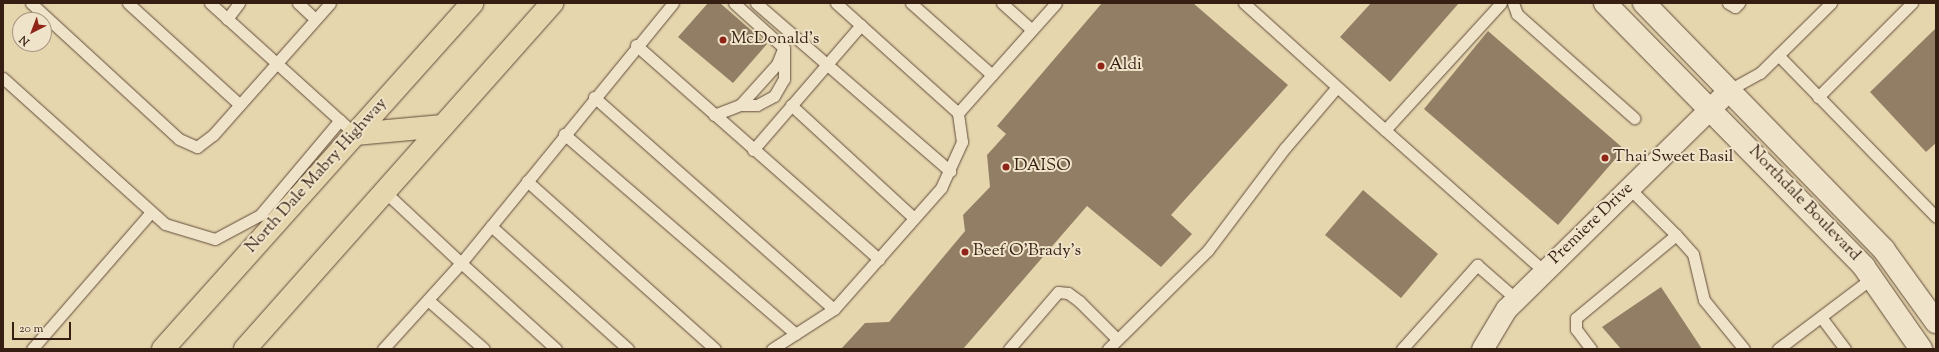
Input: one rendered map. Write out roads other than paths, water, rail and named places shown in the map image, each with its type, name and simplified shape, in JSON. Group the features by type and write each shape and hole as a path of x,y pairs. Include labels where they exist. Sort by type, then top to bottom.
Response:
{"main road":[{"name":"North Dale Mabry Highway","path":"163,349 347,127 472,3"},
{"path":"531,28 543,3"},
{"path":"245,349 552,3"},
{"path":"347,127 443,126"}],"street":[{"name":"Northdale Boulevard","path":"1605,3 1711,108 1872,278 1921,349"},
{"name":"Northdale Boulevard","path":"1644,3 1884,250 1936,322"},
{"name":"Premiere Drive","path":"1482,349 1516,299 1729,90"}],"lane":[{"path":"30,3 180,139 197,147 213,135 330,3"},
{"path":"128,3 240,105"},
{"path":"3,78 165,224 216,240 260,215 347,127 210,3"},
{"path":"228,19 240,3"},
{"path":"298,3 315,19"},
{"path":"387,348 461,263 636,45 673,3"},
{"path":"714,115 740,105 757,105 774,96 784,79 784,48 734,3"},
{"path":"756,3 950,171"},
{"path":"772,349 834,309 941,188 962,142 958,113 836,3"},
{"path":"911,3 992,75"},
{"path":"1002,3 1032,30"},
{"path":"958,113 1056,3"},
{"path":"1244,3 1384,130 1544,271"},
{"path":"1384,130 1501,3"},
{"path":"1512,3 1516,14 1634,118"},
{"path":"1728,3 1735,7 1739,3"},
{"path":"1729,90 1760,73 1831,3"},
{"path":"1818,97 1912,3"},
{"path":"753,150 861,25"},
{"path":"636,45 753,150 879,259"},
{"path":"740,105 777,64 784,48"},
{"path":"1778,55 1936,217"},
{"path":"1108,349 1208,250 1285,148 1337,87"},
{"path":"594,97 834,309"},
{"path":"791,105 914,218"},
{"path":"564,134 796,334"},
{"path":"527,181 714,349"},
{"path":"1629,188 1693,254 1704,300 1744,349"},
{"path":"385,192 556,349"},
{"path":"32,349 151,212"},
{"path":"491,226 628,349"},
{"path":"1591,349 1576,329 1576,318 1676,236"},
{"path":"1402,349 1478,265 1516,299"},
{"path":"1778,349 1872,278"},
{"path":"1009,349 1058,292 1068,293 1079,301 1117,339"},
{"path":"428,300 484,349"},
{"path":"1821,317 1845,349"}],"place":[{"name":"McDonald's","path":"723,40"},
{"name":"Aldi","path":"1101,66"},
{"name":"Thai Sweet Basil","path":"1605,158"},
{"name":"DAISO","path":"1006,167"},
{"name":"Beef O'Brady's","path":"965,252"}]}
